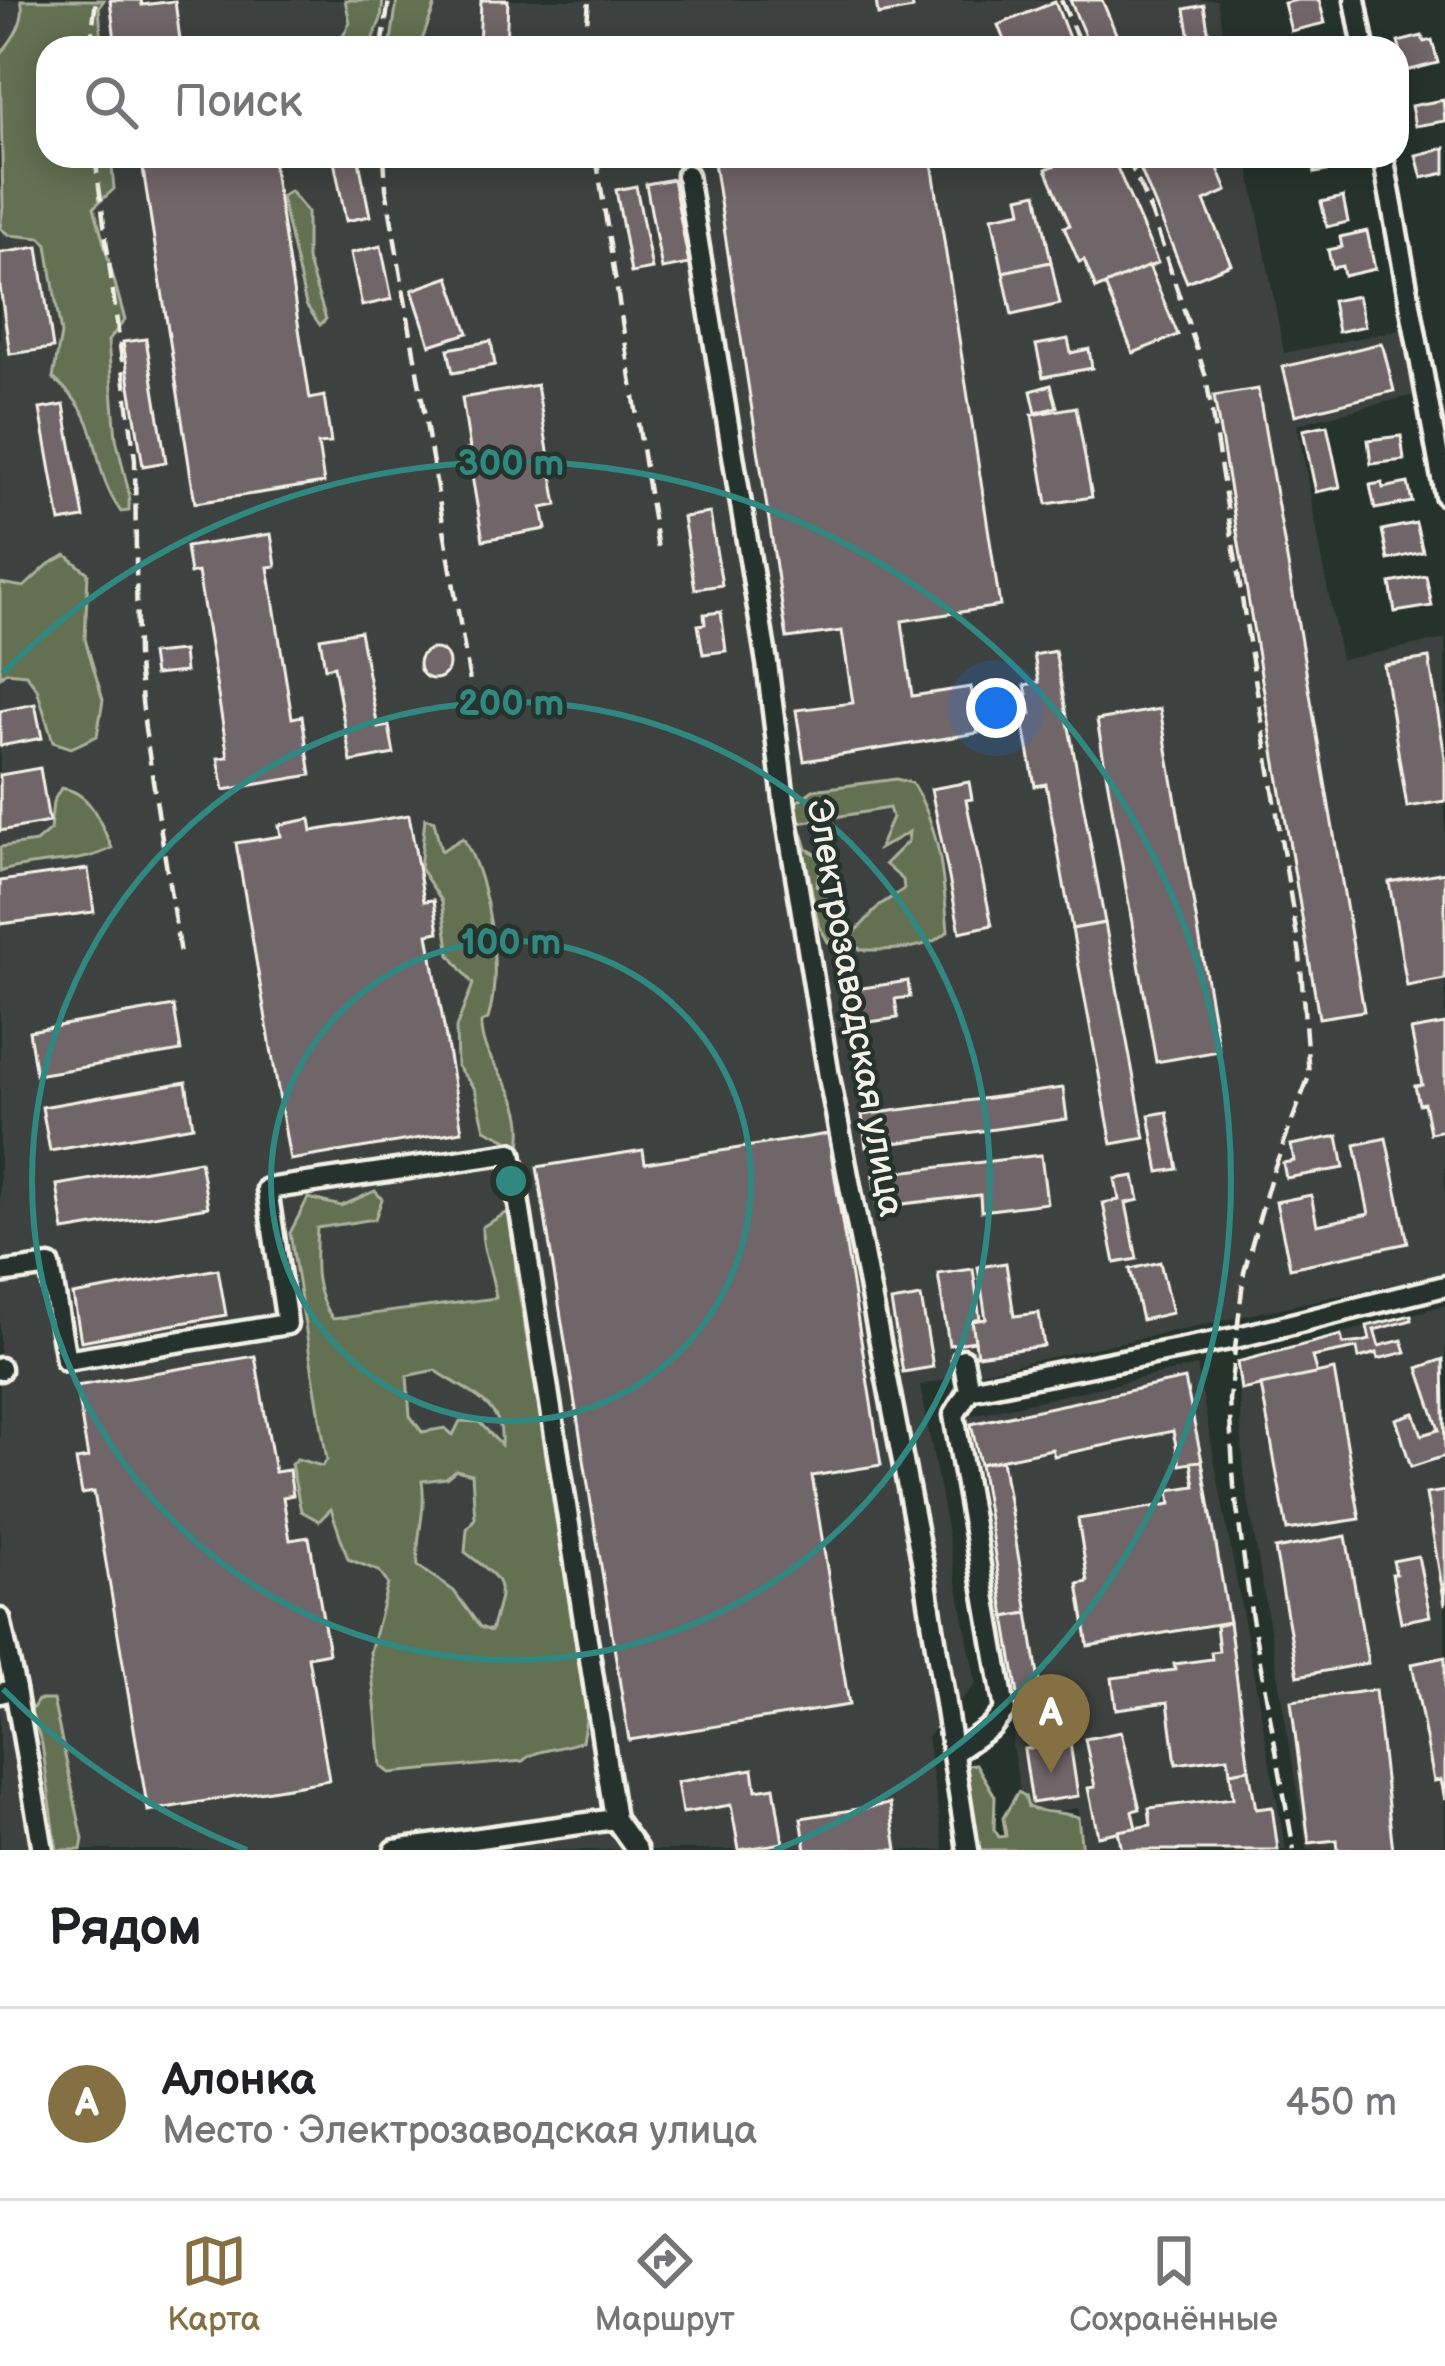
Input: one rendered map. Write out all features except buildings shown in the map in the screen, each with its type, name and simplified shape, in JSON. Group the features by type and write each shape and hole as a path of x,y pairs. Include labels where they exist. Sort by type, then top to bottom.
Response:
{"street":[{"path":"1355,0 1362,36"},
{"path":"1386,168 1438,418 1445,495"},
{"name":"Электрозаводская улица","path":"687,175 826,1054 956,1752 968,1850"},
{"path":"0,1273 50,1266 66,1360 287,1324 267,1189 511,1153 615,1819 637,1850"},
{"path":"969,1390 1235,1338 1445,1286"},
{"path":"956,1752 992,1726 1005,1710 954,1415 969,1390 963,1359"},
{"path":"0,1619 8,1691 43,1850"},
{"path":"395,1850 615,1819"}],"shaded area":[{"path":"0,0 1217,0 1224,36 36,36 36,168 1249,168 1284,353 1403,329 1414,395 1297,424 1341,660 1445,639 1445,1273 920,1385 976,1684 927,1737 944,1850 0,1850"},
{"path":"1445,1305 1445,1850 1307,1850 1244,1474 1237,1362"},
{"path":"1197,1366 1286,1850 1085,1850 1077,1808 1025,1818 1012,1745 1015,1721 964,1417"}],"green space":[{"path":"21,0 104,0 99,7 101,36 36,36 36,168 112,168 114,189 94,207 125,320 108,341 116,438 129,511 121,512 110,493 83,411 53,378 61,334 47,245 41,238 9,235 0,228 0,55 14,36"},
{"path":"345,0 383,0 374,36 343,36 350,22"},
{"path":"397,0 437,0 424,36 392,36"},
{"path":"290,191 307,212 307,260 326,319 320,325 306,305 281,197"},
{"path":"66,555 88,573 85,639 103,700 97,736 71,748 53,742 37,689 26,674 6,672 0,677 0,583 24,587"},
{"path":"896,779 912,783 929,818 939,854 948,931 919,946 895,949 861,950 849,939 880,905 904,889 903,880 885,864 908,841 909,832 879,849 892,817 889,808 799,823 807,849 823,858 816,885 831,904 837,935 828,942 818,923 807,866 792,831 794,804 813,790"},
{"path":"61,788 88,802 112,848 86,858 0,872 0,847 36,842 50,830 53,802"},
{"path":"425,818 434,821 441,851 463,838 480,878 494,952 492,999 488,1019 481,1023 483,1039 518,1108 520,1146 485,1129 475,1089 457,1066 456,1028 473,984 450,955 442,901 420,868"},
{"path":"375,1191 382,1199 375,1219 317,1228 318,1287 333,1319 496,1298 482,1227 508,1212 513,1222 516,1274 589,1703 582,1741 523,1761 390,1773 381,1766 370,1652 388,1584 379,1571 348,1559 331,1509 319,1521 301,1511 291,1464 297,1459 322,1466 327,1460 290,1233 308,1198 341,1206","holes":["435,1370 490,1409 501,1431 501,1445 479,1422 460,1421 453,1435 445,1428 422,1432 410,1416 407,1376","456,1470 472,1474 475,1518 467,1529 465,1552 499,1585 491,1631 480,1627 454,1591 418,1566 422,1481 446,1478"]},
{"path":"38,1700 53,1700 83,1839 81,1850 57,1850 42,1744 31,1711"},
{"path":"976,1764 995,1796 994,1829 999,1837 1006,1836 1003,1818 1018,1792 1025,1796 1028,1807 1078,1817 1082,1850 973,1850 963,1779 965,1765"}],"railway":[{"path":"92,36 96,0"},
{"path":"384,36 389,0"},
{"path":"586,36 589,0"},
{"path":"1061,0 1077,36"},
{"path":"97,168 135,459 137,655 180,954"},
{"path":"385,168 475,711"},
{"path":"598,168 659,556"},
{"path":"1132,168 1206,377 1300,955 1309,1076 1271,1177 1244,1272 1229,1400 1234,1486 1251,1612 1294,1850"}],"place":[{"name":"Алонка","path":"1051,1773"}]}
